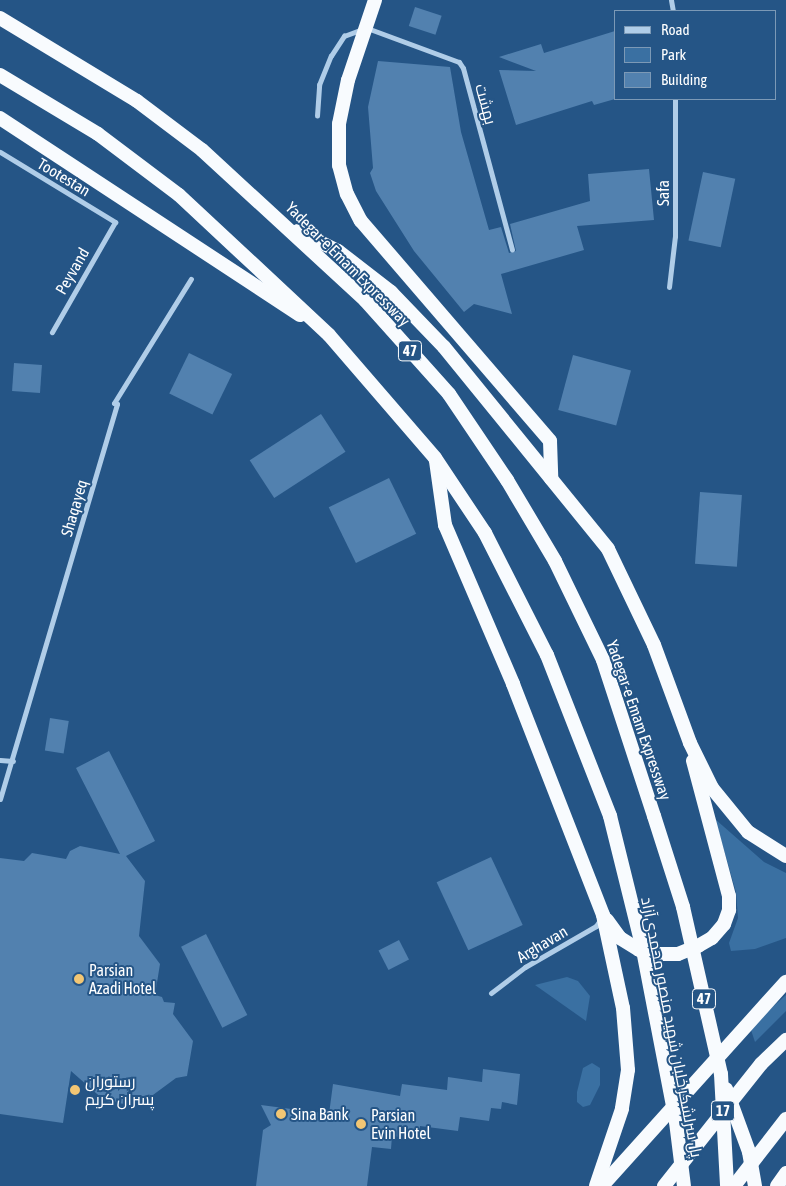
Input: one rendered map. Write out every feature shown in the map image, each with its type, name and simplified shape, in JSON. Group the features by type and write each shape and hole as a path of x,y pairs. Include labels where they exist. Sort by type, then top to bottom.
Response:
{"highway":[{"path":"375,0 348,80 339,124 339,165 347,194 361,221 550,441 551,479"},
{"name":"Yadegar-e Emam Expressway","path":"0,18 137,101 202,150 365,300 449,394 507,480 555,561 603,660 654,816"},
{"path":"0,75 98,134 179,195 329,335 435,458 445,525 513,684 603,915 623,1008 628,1070 622,1109 596,1186"},
{"path":"0,118 329,335"},
{"path":"284,224 338,251 391,292 444,346 608,549 654,645 690,743 712,788 728,810 748,832 786,856"},
{"name":"پل سرلشکر خلبان شهید منصور محمدی‌آزاد","path":"435,458 485,533 547,655 610,816 642,945 676,1122 684,1186"},
{"path":"603,915 620,938 639,950 658,954 678,954 698,946 712,938 724,924 729,910 729,896 702,802 690,743"},
{"name":"پل سرلشکر خلبان شهید منصور محمدی‌آزاد","path":"654,816 683,907 721,1074 727,1186"},
{"path":"602,1186 786,982"},
{"name":"17","path":"664,1186 761,1064 786,1040"},
{"path":"721,1074 749,1152 755,1186"},
{"path":"734,1186 786,1119"},
{"path":"777,1186 786,1173"}],"street":[{"path":"317,116 319,85 331,56 344,36 366,28"},
{"name":"بهشت","path":"366,28 459,62 464,68 512,250"},
{"name":"Safa","path":"669,287 675,236 675,100"},
{"name":"Tootestan","path":"0,152 115,222"},
{"name":"Peyvand","path":"52,332 115,222"},
{"name":"Shaqayeq","path":"0,799 13,761 117,404 114,403 191,279"},
{"path":"0,760 13,761"},
{"name":"Arghavan","path":"491,993 525,967 596,926 603,915"}],"green space":[{"path":"715,819 764,862 786,873 786,938 755,949 731,951 729,943 738,918 736,892"},
{"path":"567,977 578,981 590,996 586,1021 535,985"},
{"path":"786,995 786,1011 755,1042 750,1027"},
{"path":"592,1063 600,1068 600,1085 590,1105 583,1107 577,1102 577,1092 583,1068"}],"building":[{"path":"415,7 442,16 435,35 409,26"},
{"path":"614,31 614,99 594,105 592,101 516,125 499,70 536,71 499,57 541,44 544,53"},
{"path":"378,61 450,67 461,132 489,230 501,227 509,253 516,251 510,224 590,201 588,174 649,169 654,220 577,226 584,250 501,274 512,314 474,304 464,312 414,251 376,191 370,173 373,168 368,107"},
{"path":"703,172 735,179 721,247 688,240"},
{"path":"189,353 232,374 212,414 169,393"},
{"path":"573,355 631,371 616,426 558,410"},
{"path":"14,363 42,365 40,393 12,391"},
{"path":"321,414 346,452 274,498 250,460"},
{"path":"389,478 416,534 356,563 329,507"},
{"path":"700,492 742,495 737,567 695,564"},
{"path":"50,718 69,721 64,754 45,751"},
{"name":"Parsian Azadi Hotel","path":"109,751 155,841 126,856 145,881 139,936 160,964 155,995 162,997 164,1002 175,1003 173,1014 193,1041 187,1076 176,1078 138,1106 105,1101 71,1071 63,1123 0,1114 0,858 24,861 32,853 66,859 70,851 80,846 120,854 76,768"},
{"path":"491,857 523,925 468,950 437,882"},
{"path":"206,934 247,1015 222,1028 181,947"},
{"path":"399,940 409,960 388,970 379,950"},
{"name":"Parsian Evin Hotel","path":"483,1069 520,1074 517,1105 502,1102 501,1109 491,1108 489,1121 460,1117 458,1131 420,1126 419,1139 392,1136 391,1149 372,1147 367,1186 256,1186 263,1130 271,1125 261,1105 329,1114 333,1084 400,1096 402,1084 447,1090 448,1077 482,1082"}],"place":[{"name":"Parsian Azadi Hotel","path":"79,979"},
{"name":"رستوران پسران کریم","path":"75,1090"},
{"name":"Sina Bank","path":"281,1114"},
{"name":"Parsian Evin Hotel","path":"361,1124"}]}
